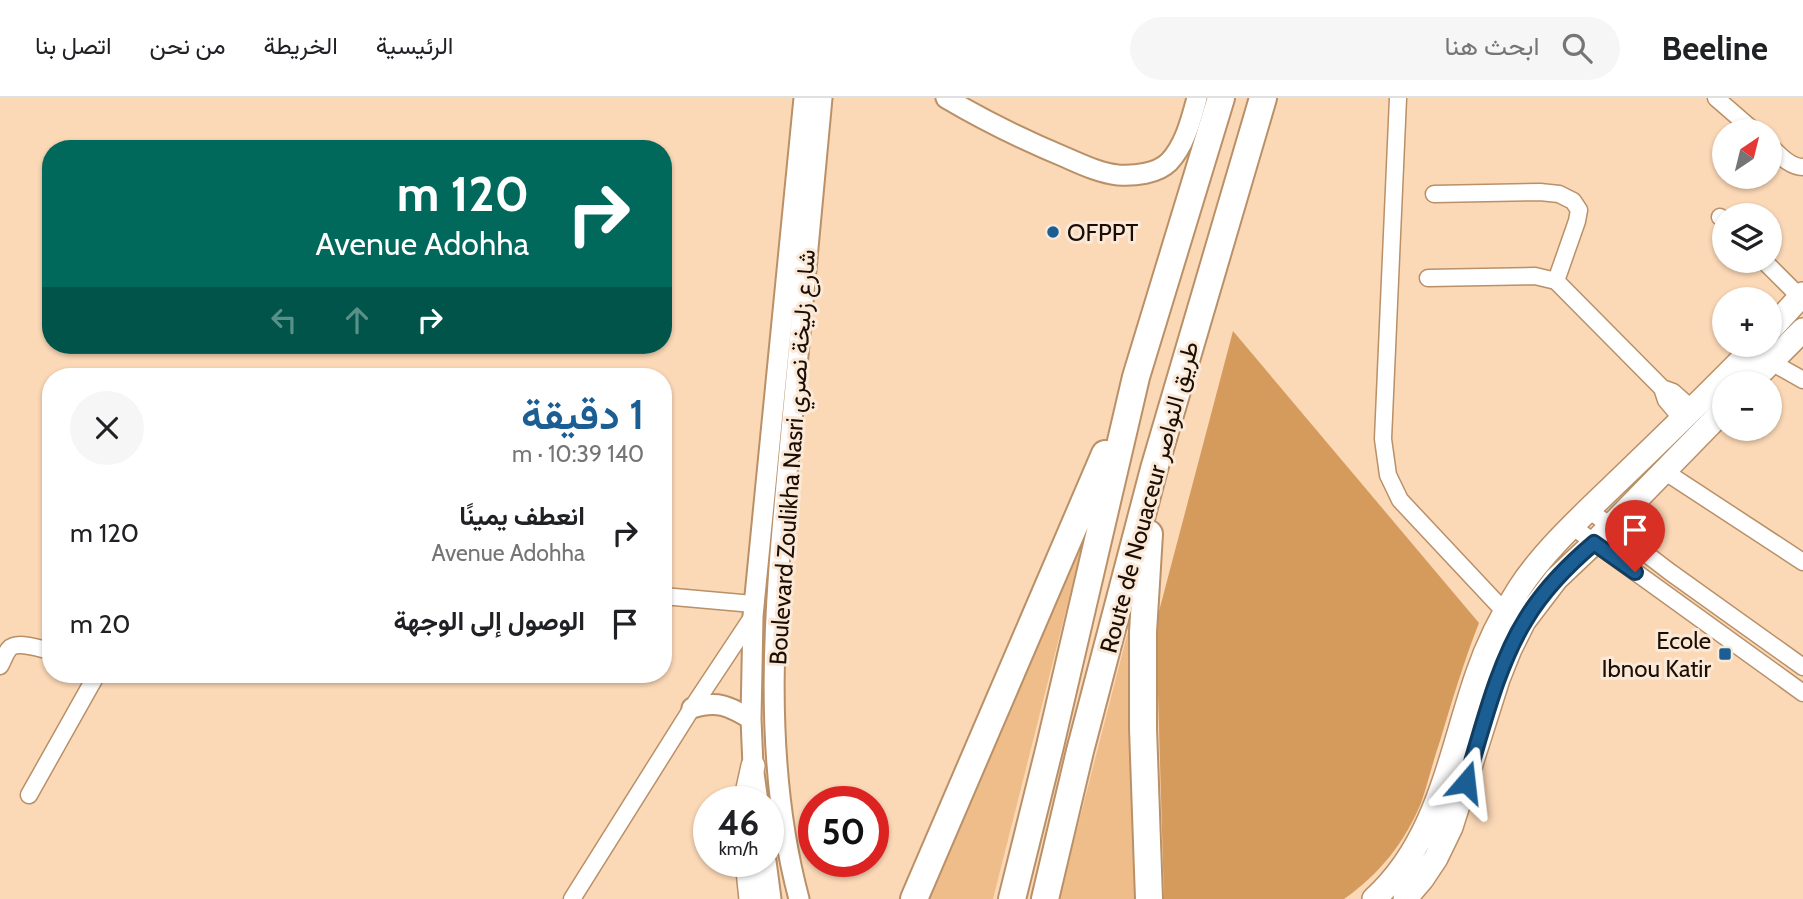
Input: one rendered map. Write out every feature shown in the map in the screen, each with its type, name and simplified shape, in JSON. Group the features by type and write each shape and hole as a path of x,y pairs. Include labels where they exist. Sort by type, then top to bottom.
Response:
{"highway":[{"name":"Route de Nouaceur طريق النواصر","path":"1012,899 1136,377 1221,98"},
{"name":"Route de Nouaceur طريق النواصر","path":"1045,899 1080,751 1154,469 1263,98"},
{"path":"914,899 1054,577 1136,377"},
{"path":"1149,899 1143,728 1143,632 1154,469"}],"main road":[{"path":"1782,322 1802,297"},
{"path":"1782,338 1803,330"},
{"path":"1374,899 1395,878 1428,825 1477,674 1505,612 1520,587 1589,510 1687,414 1751,357"},
{"path":"1405,899 1436,858 1451,827 1499,679 1524,621 1556,579 1712,422"},
{"path":"749,786 753,766"},
{"path":"749,877 751,899"}],"street":[{"name":"Boulevard Zoulikha Nasri شارع زليخة نصري","path":"756,786 751,719 753,610 804,98"},
{"name":"Boulevard Zoulikha Nasri شارع زليخة نصري","path":"799,899 787,844 774,723 777,581 821,98"},
{"path":"946,98 1046,149 1116,175 1153,172 1168,162 1186,136 1197,98"},
{"path":"1398,98 1383,439 1388,475 1400,500 1505,612"},
{"path":"1716,98 1740,119"},
{"path":"1782,157 1796,167 1803,167"},
{"path":"1434,194 1540,192 1559,194 1573,201 1580,210 1556,281"},
{"path":"1777,273 1802,297"},
{"path":"1428,278 1535,276 1556,281 1662,388 1673,392 1687,414"},
{"path":"1776,357 1803,380"},
{"path":"1664,471 1803,562"},
{"path":"1589,510 1602,534 1803,693"},
{"path":"1573,527 1602,534 1670,572 1803,667"},
{"path":"572,899 753,610 672,597"},
{"path":"0,666 7,651 13,646 42,650"},
{"path":"29,795 92,683"},
{"path":"692,708 704,704 729,706 751,719"},
{"path":"768,877 771,899"}],"shaded area":[{"path":"1233,331 1479,623 1415,817 1390,857 1357,890 1344,899 1164,899 1158,615"},
{"path":"1088,523 993,899 926,899"},
{"path":"1133,612 1140,899 1059,899"}],"place":[{"name":"OFPPT","path":"1053,232"},
{"name":"Ecole Ibnou Katir","path":"1725,654"}],"route":[{"path":"1466,782 1510,649 1539,598 1572,562 1594,543 1635,572"}]}
